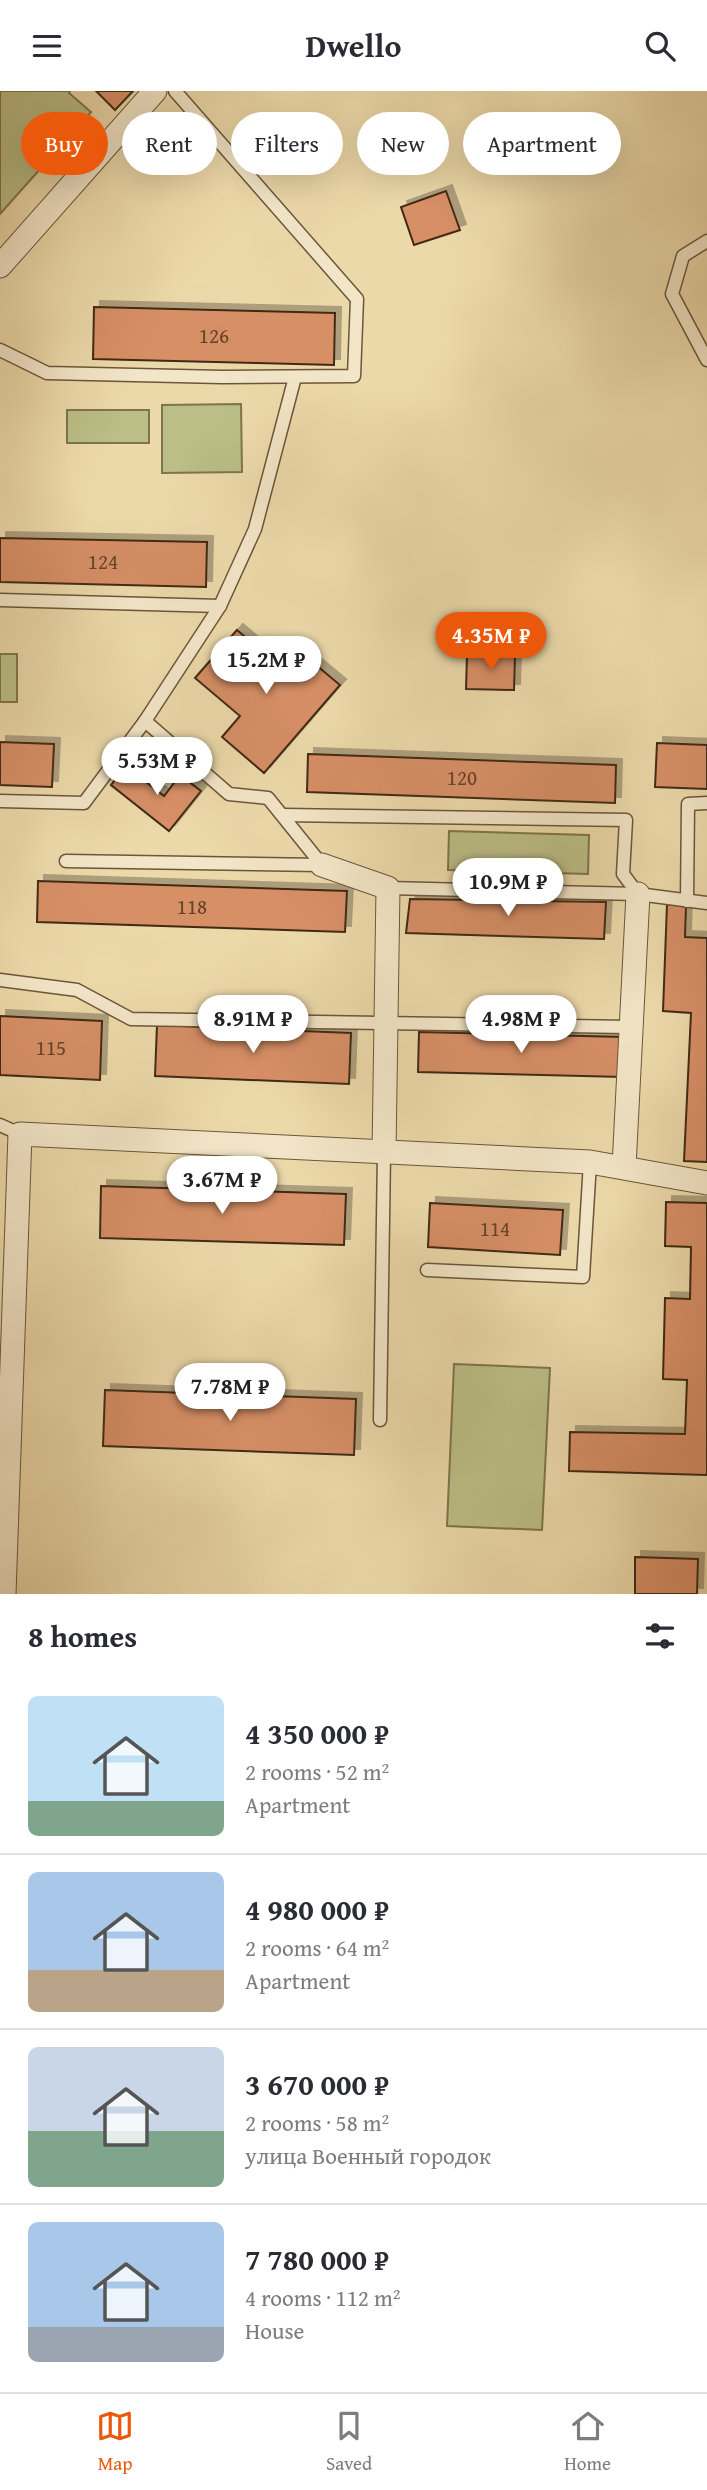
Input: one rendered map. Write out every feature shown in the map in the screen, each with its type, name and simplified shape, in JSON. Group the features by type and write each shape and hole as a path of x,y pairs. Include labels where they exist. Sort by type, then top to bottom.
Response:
{"street":[{"path":"0,265 155,91"},
{"path":"321,865 388,888 384,1153"},
{"path":"624,1167 629,1027 638,894"},
{"path":"4,1594 10,1130 384,1153 590,1162 707,1183"}],"lane":[{"path":"0,350 47,373 354,376 358,299 175,91"},
{"path":"707,241 682,256 672,294 707,360"},
{"path":"0,801 84,803 145,721 220,606 255,529 295,377"},
{"path":"0,600 220,606"},
{"path":"145,721 229,794 268,798 321,865"},
{"path":"687,901 688,804 707,803"},
{"path":"283,815 625,820 623,874 638,894"},
{"path":"66,861 321,865"},
{"path":"388,888 638,894 707,903"},
{"path":"0,980 78,990 131,1019 629,1027"},
{"path":"380,1420 384,1153"},
{"path":"427,1270 583,1277 590,1162"}],"green space":[{"path":"0,91 70,91 69,93 91,112 21,112 21,175 35,175 0,214"},
{"path":"241,404 242,472 162,473 162,405"},
{"path":"67,410 149,410 149,443 67,443"},
{"path":"0,654 17,654 17,702 0,702"},
{"path":"449,831 589,835 588,874 448,870"},
{"path":"454,1364 550,1368 542,1530 447,1526"}],"building":[{"path":"96,91 133,91 115,110"},
{"path":"446,191 460,230 414,245 401,207"},
{"path":"94,307 335,313 334,365 93,359"},
{"path":"0,538 207,542 206,587 0,582"},
{"path":"237,630 276,663 292,645 340,685 264,773 222,737 240,716 195,678"},
{"path":"467,654 515,655 514,690 466,689"},
{"path":"0,742 54,744 52,787 0,785"},
{"path":"657,743 707,745 707,789 655,787"},
{"path":"141,745 158,757 142,779 126,766"},
{"path":"308,754 616,765 615,803 307,792"},
{"path":"126,766 164,796 180,775 201,791 169,831 111,785"},
{"path":"38,881 347,891 345,932 37,922"},
{"path":"410,899 606,902 604,939 406,933"},
{"path":"667,904 686,905 685,937 707,938 707,1162 684,1161 691,1013 663,1011"},
{"path":"0,1016 102,1021 100,1080 0,1075"},
{"path":"157,1025 351,1033 349,1084 155,1076"},
{"path":"419,1032 624,1037 623,1077 418,1072"},
{"path":"101,1186 346,1194 344,1245 100,1238"},
{"path":"666,1202 707,1203 707,1475 569,1471 570,1432 685,1434 687,1380 663,1379 665,1298 690,1299 691,1247 665,1246"},
{"path":"430,1203 563,1210 560,1255 428,1247"},
{"path":"105,1390 356,1399 354,1455 103,1446"},
{"path":"635,1557 698,1559 697,1594 635,1594"}]}
